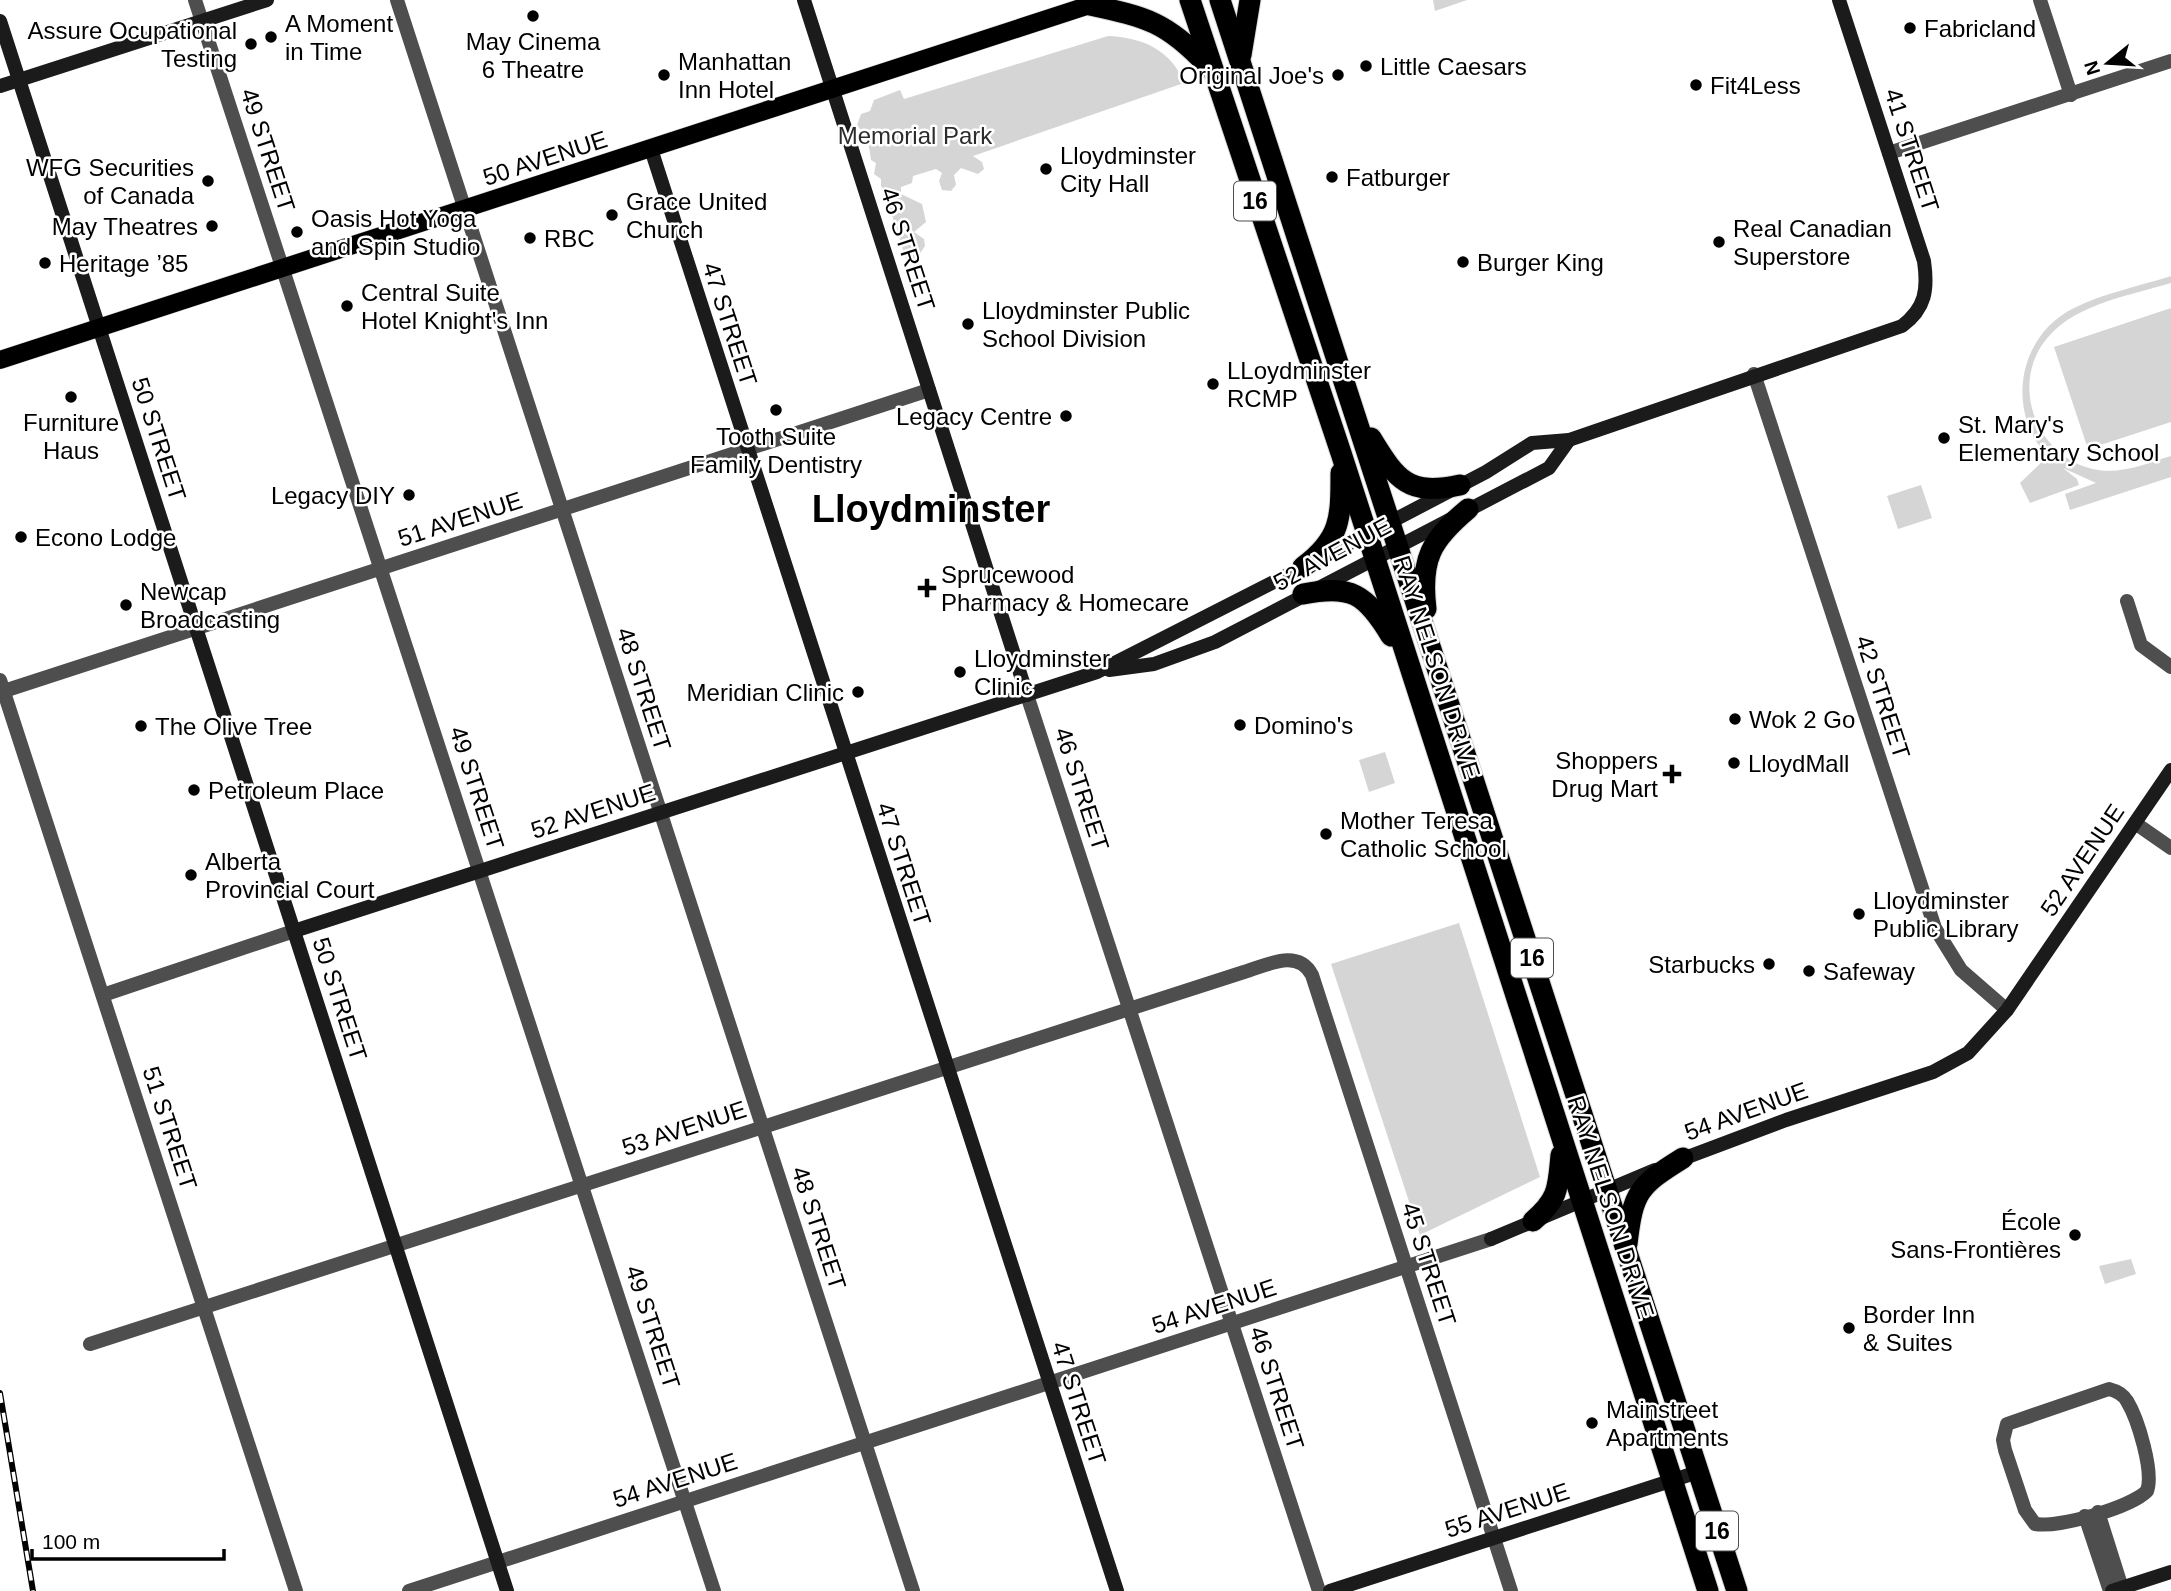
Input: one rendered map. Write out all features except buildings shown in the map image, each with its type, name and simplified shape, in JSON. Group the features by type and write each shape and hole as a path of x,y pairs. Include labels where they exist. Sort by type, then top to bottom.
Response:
{"highway":[{"name":"RAY NELSON DRIVE","path":"1190,0 1340,453 1708,1591"},
{"name":"RAY NELSON DRIVE","path":"1220,0 1737,1591"},
{"path":"1240,60 1250,0"},
{"path":"1098,3 1163,25 1188,45 1212,70"},
{"path":"1355,411 1381,455 1409,485 1425,490 1460,485"},
{"path":"1303,567 1325,551 1332,540 1340,510 1340,453"},
{"path":"1429,642 1423,587 1427,559 1443,531 1468,509"},
{"path":"1303,594 1347,590 1360,596 1382,621 1409,667"},
{"path":"1457,726 1473,748 1482,752"},
{"path":"1533,1221 1552,1205 1558,1186 1562,1146"},
{"path":"1627,1254 1631,1211 1636,1195 1654,1177 1683,1158"}],"main road":[{"name":"50 AVENUE","path":"0,360 1098,3"}],"street":[{"name":"49 STREET","path":"195,0 714,1591"},
{"path":"0,86 267,0"},
{"name":"48 STREET","path":"397,0 913,1591"},
{"name":"46 STREET","path":"804,0 1319,1591"},
{"name":"41 STREET","path":"1839,0 1925,269 1927,293 1916,316"},
{"path":"2040,0 2071,95"},
{"name":"50 STREET","path":"0,21 507,1591"},
{"path":"1889,153 2171,61"},
{"name":"47 STREET","path":"650,149 1117,1591"},
{"name":"52 AVENUE","path":"103,995 1097,672 1390,522 1532,443 1569,440 1754,374 1884,334 1916,316"},
{"name":"42 STREET","path":"1754,374 1935,928 1961,970 2007,1010"},
{"name":"51 AVENUE","path":"2,685 196,629 929,390"},
{"name":"52 AVENUE","path":"1097,672 1154,664 1193,651 1549,468 1569,440"},
{"path":"2127,601 2141,645 2171,667"},
{"name":"51 STREET","path":"2,685 296,1591"},
{"name":"52 AVENUE","path":"2007,1010 2171,770"},
{"path":"2135,823 2171,848"},
{"name":"53 AVENUE","path":"90,1344 1273,963 1294,959"},
{"name":"45 STREET","path":"1294,959 1304,963 1312,975 1511,1591"},
{"name":"54 AVENUE","path":"409,1591 1490,1238 1749,1133 1943,1068 1978,1045 2007,1010"},
{"path":"2109,1389 2118,1392 2129,1403 2151,1481 2141,1497 2092,1514 2044,1525 2029,1519 2005,1450 2004,1430 2013,1419 2109,1389"},
{"name":"55 AVENUE","path":"1330,1591 1698,1472"},
{"path":"2092,1514 2115,1590 2171,1572"}],"green space":[{"path":"1433,0 1467,0 1435,11"},
{"name":"Memorial Park","path":"1108,36 1132,39 1154,48 1172,62 1184,83 973,156 982,162 984,169 978,174 961,168 954,175 956,185 951,191 942,190 939,181 942,173 936,169 913,176 912,183 901,187 901,194 922,204 926,222 914,232 924,239 925,246 915,261 906,259 892,215 885,203 887,196 881,186 881,179 874,174 876,163 871,160 868,140 857,125 861,114 870,111 874,100 900,90 904,99"},
{"path":"2171,276 2171,283 2091,308 2062,324 2050,335 2037,354 2030,375 2030,396 2035,417 2044,436 2059,452 2077,464 2107,471 2135,467 2171,456 2171,477 2070,510 2065,494 2096,483 2063,468 2077,479 2079,485 2030,503 2020,483 2046,458 2056,464 2040,446 2029,426 2023,404 2023,382 2028,359 2038,339 2054,322 2074,308"},
{"path":"2171,308 2171,422 2088,449 2054,347"},
{"path":"1921,485 1932,518 1898,529 1887,496"},
{"path":"1385,752 1395,783 1369,792 1359,760"},
{"path":"1459,923 1540,1177 1420,1235 1331,964"},
{"path":"2131,1259 2136,1274 2105,1284 2099,1266"}],"railway":[{"path":"0,1393 33,1591"}],"place":[{"name":"May Cinema 6 Theatre","path":"533,16"},
{"name":"Fabricland","path":"1910,28"},
{"name":"A Moment in Time","path":"271,37"},
{"name":"Assure Ocupational Testing","path":"251,44"},
{"name":"Little Caesars","path":"1366,66"},
{"name":"Manhattan Inn Hotel","path":"664,75"},
{"name":"Original Joe's","path":"1338,75"},
{"name":"Fit4Less","path":"1696,85"},
{"name":"Lloydminster City Hall","path":"1046,169"},
{"name":"Fatburger","path":"1332,177"},
{"name":"WFG Securities of Canada","path":"208,181"},
{"name":"Grace United Church","path":"612,215"},
{"name":"May Theatres","path":"212,226"},
{"name":"Oasis Hot Yoga and Spin Studio","path":"297,232"},
{"name":"RBC","path":"530,238"},
{"name":"Real Canadian Superstore","path":"1719,242"},
{"name":"Burger King","path":"1463,262"},
{"name":"Heritage ’85","path":"45,263"},
{"name":"Central Suite Hotel Knight's Inn","path":"347,306"},
{"name":"Lloydminster Public School Division","path":"968,324"},
{"name":"LLoydminster RCMP","path":"1213,384"},
{"name":"Furniture Haus","path":"71,397"},
{"name":"Tooth Suite Family Dentistry","path":"776,410"},
{"name":"Legacy Centre","path":"1066,416"},
{"name":"St. Mary's Elementary School","path":"1944,438"},
{"name":"Legacy DIY","path":"409,495"},
{"name":"Econo Lodge","path":"21,537"},
{"name":"Sprucewood Pharmacy & Homecare","path":"927,588"},
{"name":"Newcap Broadcasting","path":"126,605"},
{"name":"Lloydminster Clinic","path":"960,672"},
{"name":"Meridian Clinic","path":"858,692"},
{"name":"Wok 2 Go","path":"1735,719"},
{"name":"Domino's","path":"1240,725"},
{"name":"The Olive Tree","path":"141,726"},
{"name":"LloydMall","path":"1734,763"},
{"name":"Shoppers Drug Mart","path":"1672,774"},
{"name":"Petroleum Place","path":"194,790"},
{"name":"Mother Teresa Catholic School","path":"1326,834"},
{"name":"Alberta Provincial Court","path":"191,875"},
{"name":"Lloydminster Public Library","path":"1859,914"},
{"name":"Starbucks","path":"1769,964"},
{"name":"Safeway","path":"1809,971"},
{"name":"École Sans-Frontières","path":"2075,1235"},
{"name":"Border Inn & Suites","path":"1849,1328"},
{"name":"Mainstreet Apartments","path":"1592,1423"}],"district":[{"name":"Lloydminster","path":"931,509"}]}
